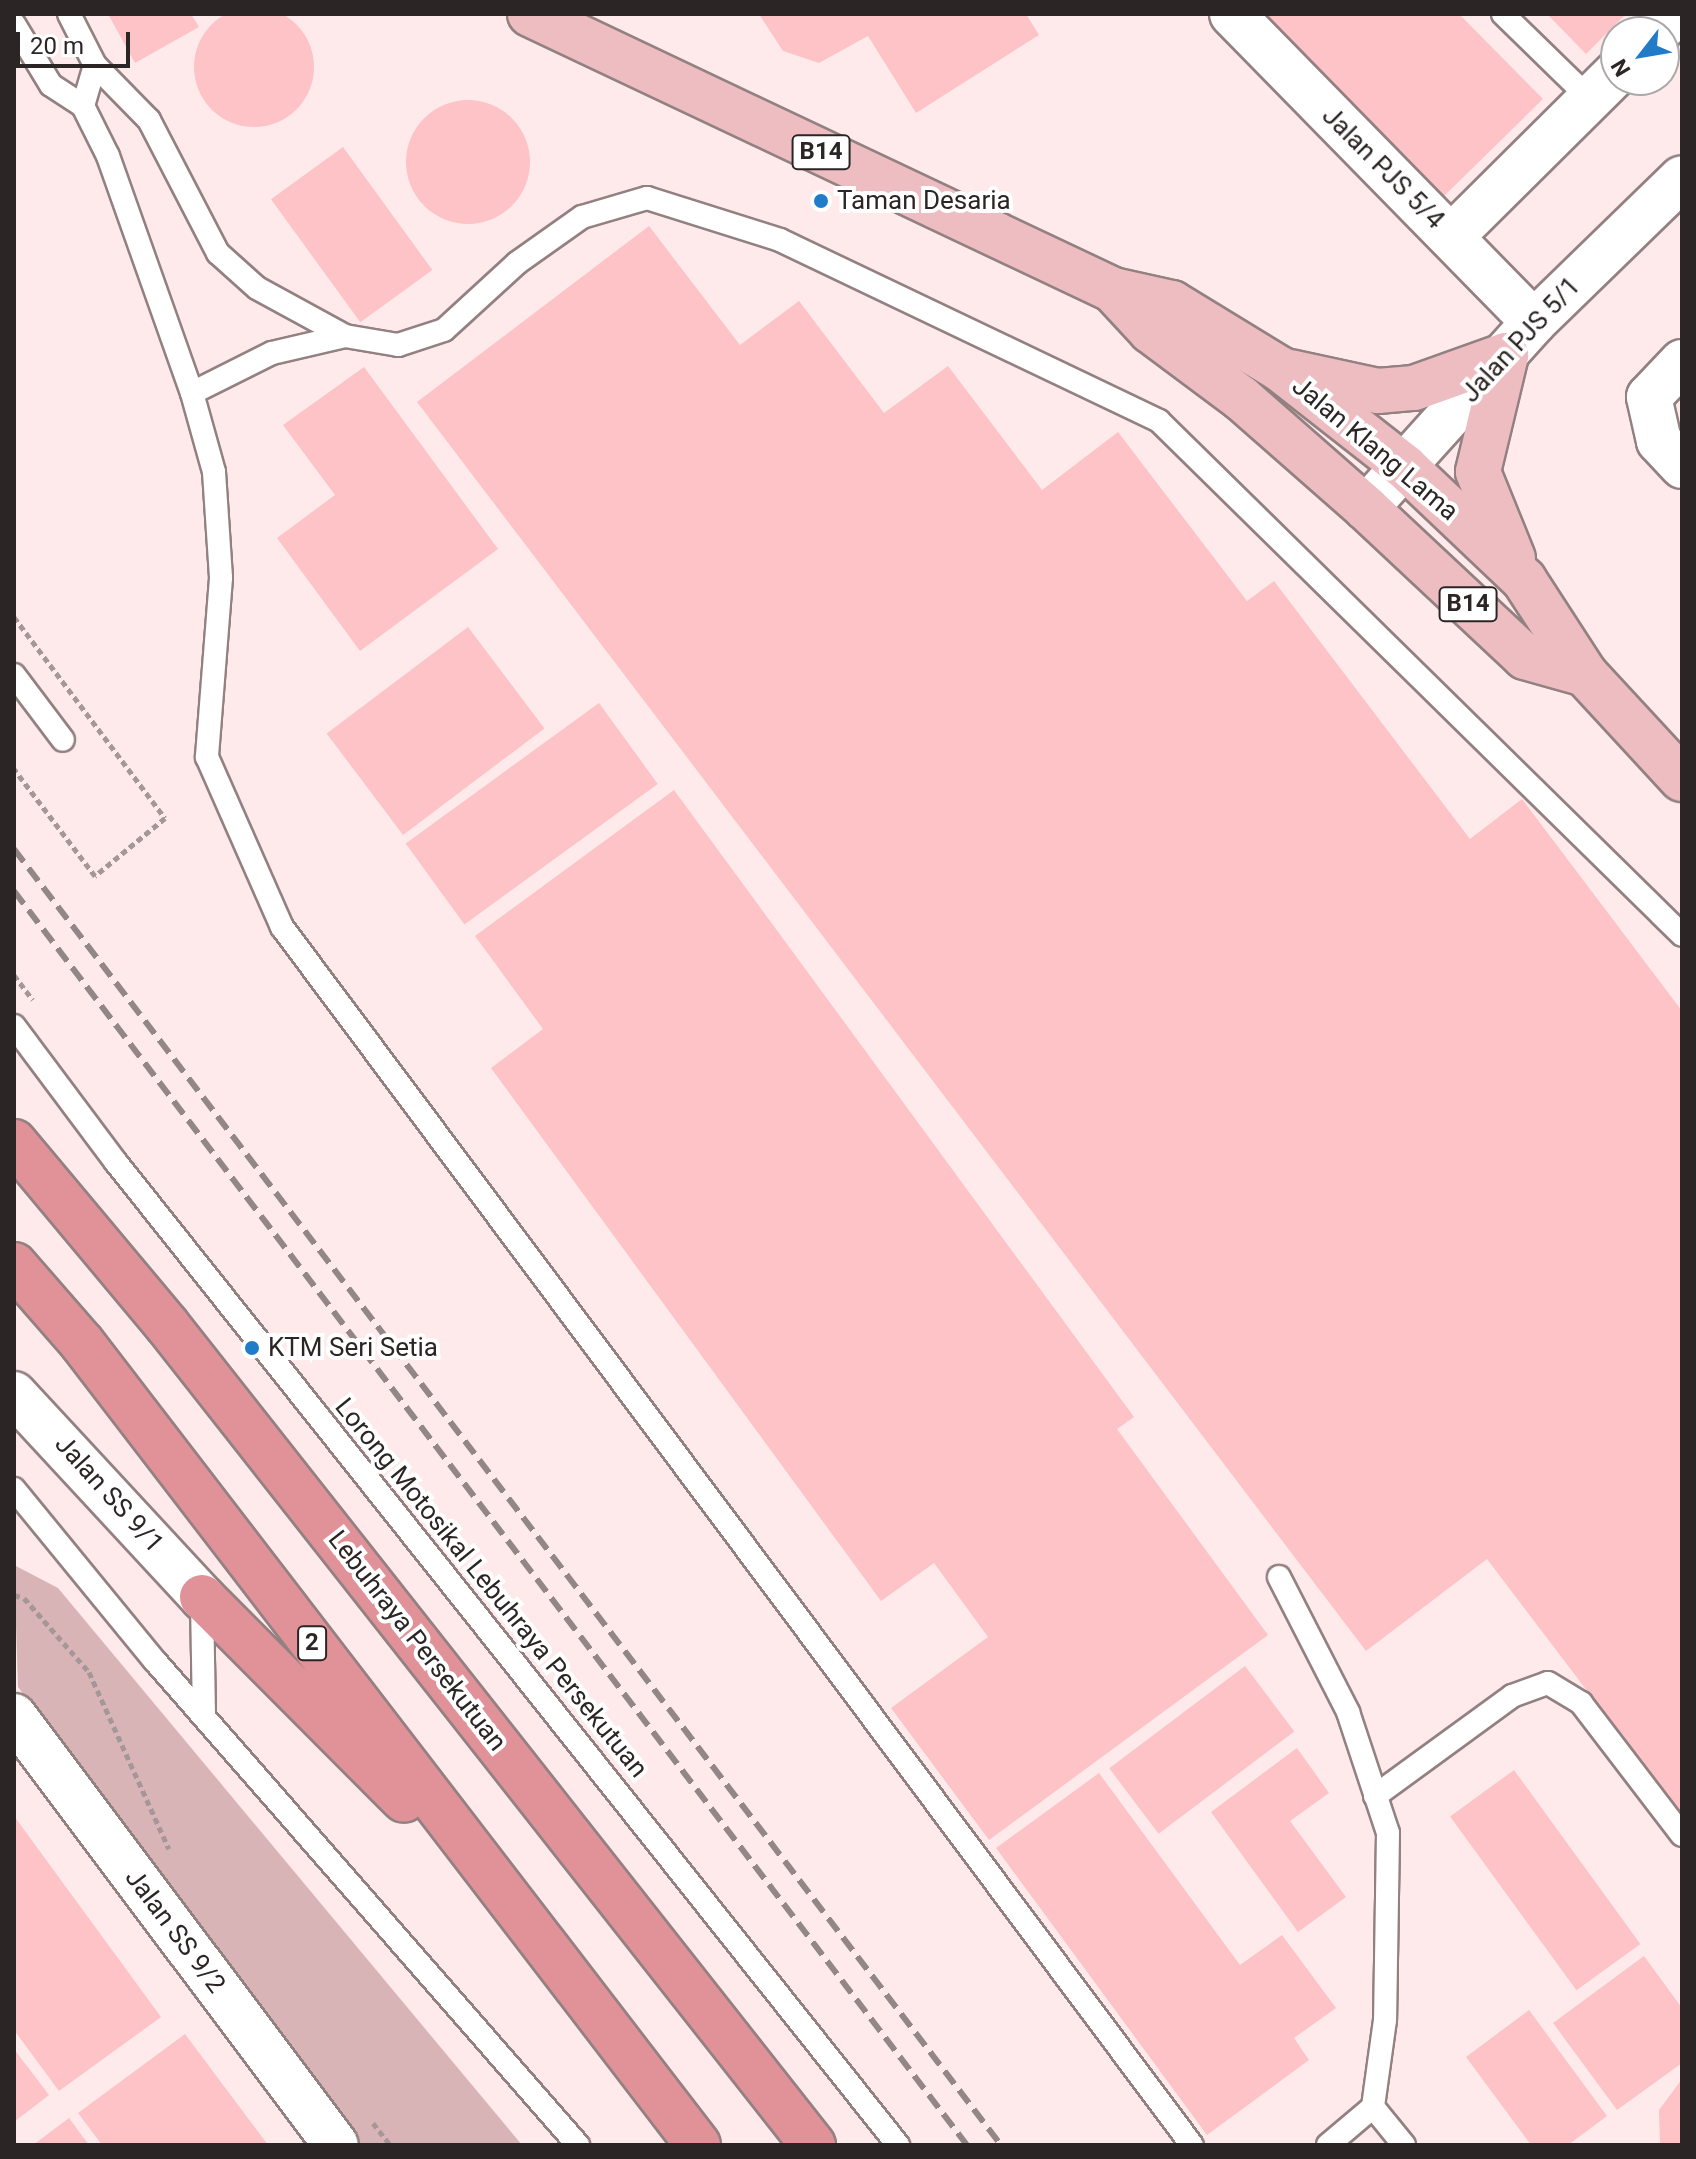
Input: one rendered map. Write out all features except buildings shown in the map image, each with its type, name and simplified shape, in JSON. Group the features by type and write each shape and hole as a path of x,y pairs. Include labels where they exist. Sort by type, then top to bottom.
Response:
{"highway":[{"name":"Lebuhraya Persekutuan","path":"14,1142 167,1325 813,2145"},
{"name":"2","path":"14,1265 82,1343 698,2145"},
{"path":"202,1597 543,1942"}],"main road":[{"name":"Jalan Klang Lama","path":"530,14 1113,290 1172,303 1280,369 1405,467 1524,580 1585,674 1682,779"},
{"name":"Jalan Klang Lama","path":"1113,290 1151,331 1241,398 1366,508 1525,657 1585,674"},
{"path":"1280,369 1378,391 1414,388 1506,355"},
{"path":"1506,355 1478,472 1524,580"}],"street":[{"name":"Jalan PJS 5/4","path":"1232,14 1534,322"},
{"path":"1451,237 1600,89"},
{"name":"Jalan PJS 5/1","path":"1366,508 1534,322 1682,178"},
{"path":"1682,362 1649,397 1659,441 1682,466"},
{"name":"Jalan SS 9/1","path":"14,1394 202,1597"},
{"name":"Jalan SS 9/2","path":"14,1716 336,2145"}],"lane":[{"path":"69,14 95,65 149,120 218,253 257,288 345,336 398,345 444,330 517,263 582,217 647,198 780,240 1159,421 1682,935"},
{"path":"1503,14 1600,84"},
{"path":"14,24 51,85 83,106 142,243 192,393 214,472 221,578 207,757 282,927 1192,2145"},
{"path":"83,106 95,65"},
{"path":"192,393 272,353 345,336"},
{"path":"14,675 63,740"},
{"name":"Lorong Motosikal Lebuhraya Persekutuan","path":"14,1026 115,1161 898,2145"},
{"path":"14,1489 204,1716 578,2145"},
{"path":"1279,1577 1348,1712 1388,1833 1385,2020 1373,2107 1328,2145"},
{"path":"202,1597 204,1716"},
{"path":"1375,1796 1512,1696 1548,1683 1581,1703 1682,1835"},
{"path":"1373,2107 1404,2145"}],"path":[{"path":"14,617 165,818 95,876 14,769"},
{"path":"14,1595 24,1598 89,1672 174,1859"},
{"path":"371,2120 390,2145"}],"shaded area":[{"path":"14,1565 58,1588 522,2145 358,2145 18,1687"}],"railway":[{"path":"14,849 1001,2145"},
{"path":"14,891 967,2145"}],"place":[{"name":"Taman Desaria","path":"821,201"},
{"name":"KTM Seri Setia","path":"252,1348"}]}
